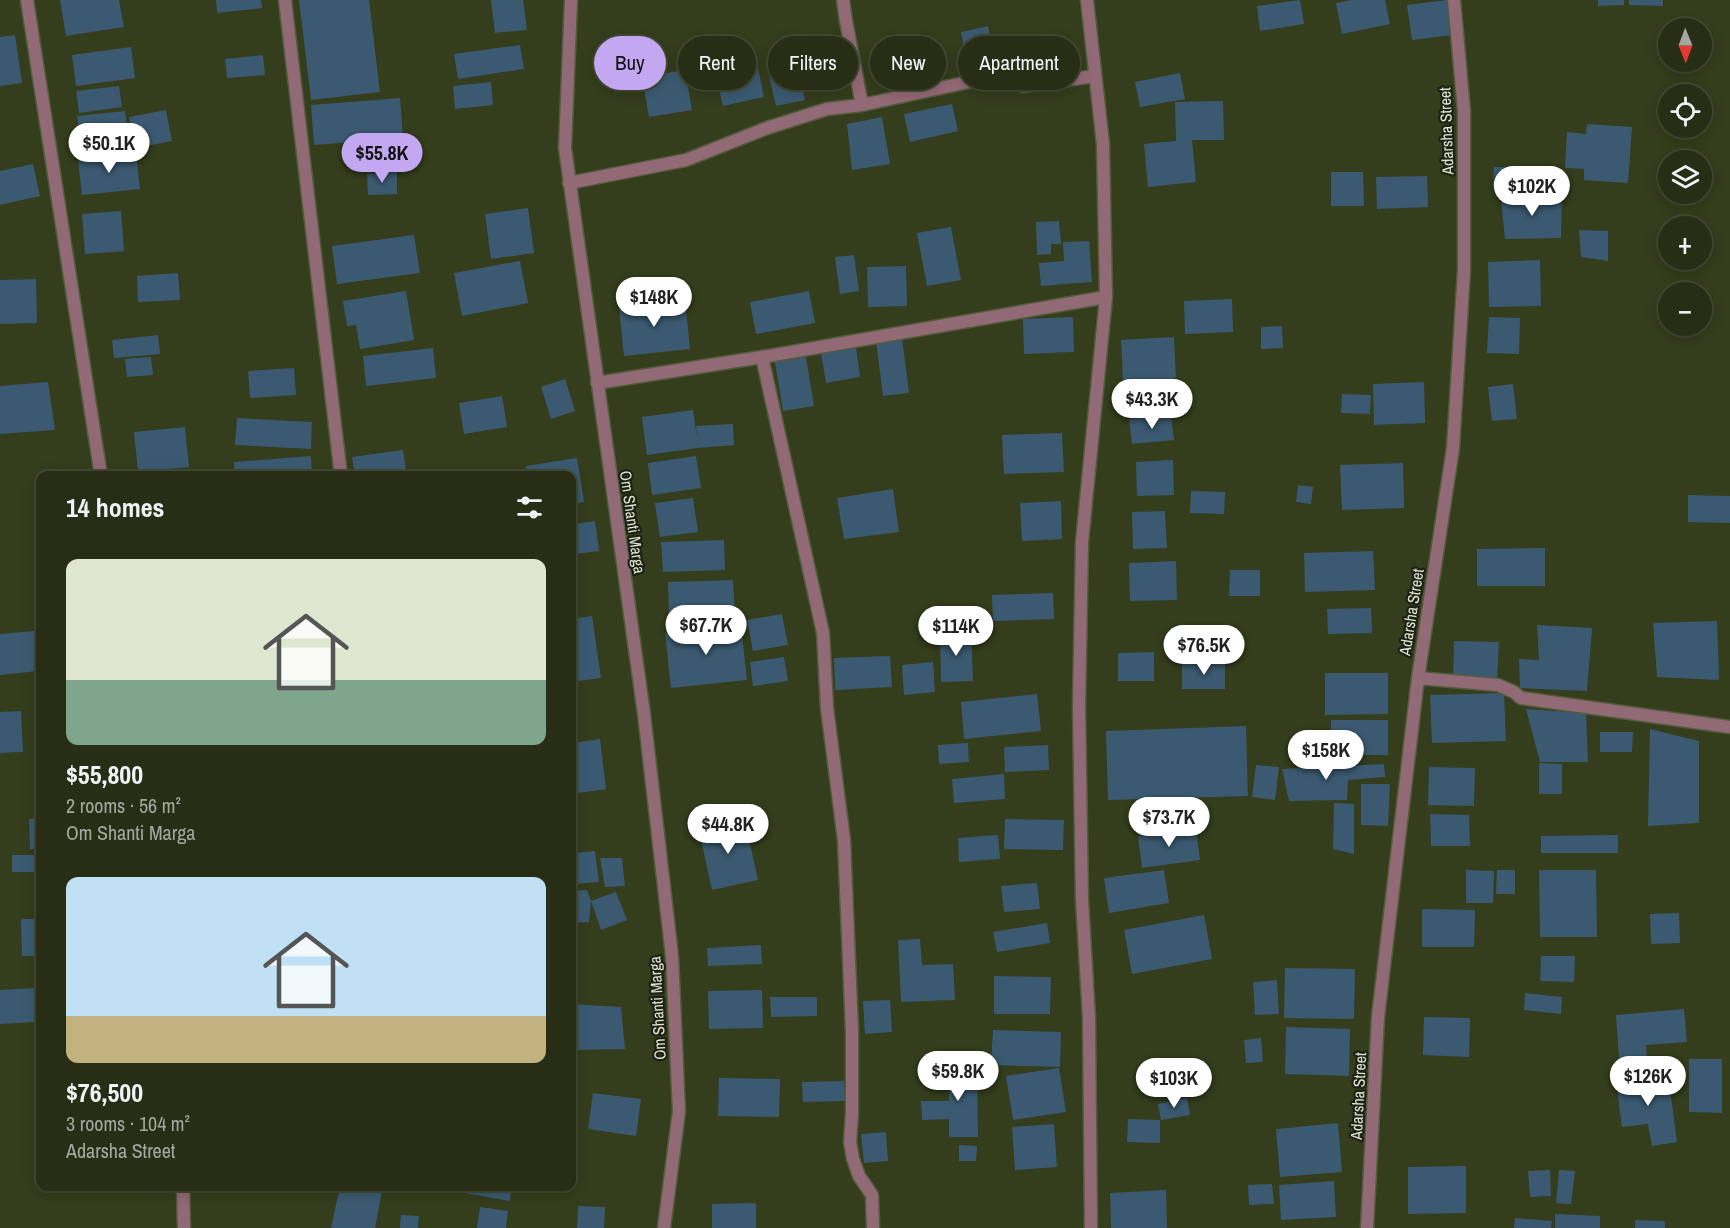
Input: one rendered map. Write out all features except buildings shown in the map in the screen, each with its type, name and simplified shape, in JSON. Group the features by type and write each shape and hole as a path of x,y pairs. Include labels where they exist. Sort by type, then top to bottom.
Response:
{"street":[{"path":"27,0 100,471"},
{"path":"285,0 340,471"},
{"name":"Om Shanti Marga","path":"570,0 565,148 644,714 672,956 679,1111 664,1228"},
{"path":"843,0 862,105"},
{"path":"1087,0 1103,144 1106,297 1081,566 1079,706 1082,900 1089,1018 1091,1228"},
{"name":"Adarsha Street","path":"1367,1228 1378,1017 1418,678 1453,448 1464,270 1464,111 1454,0"},
{"path":"569,183 686,160 768,128 827,109 862,105 1019,71 1023,86 1095,76"},
{"path":"597,383 762,357 1106,297"},
{"path":"762,357 823,633 828,708 844,840 852,1031 850,1142 859,1176 872,1195 873,1228"},
{"path":"1418,678 1498,685 1521,698 1730,727"},
{"path":"183,1191 184,1228"}]}
